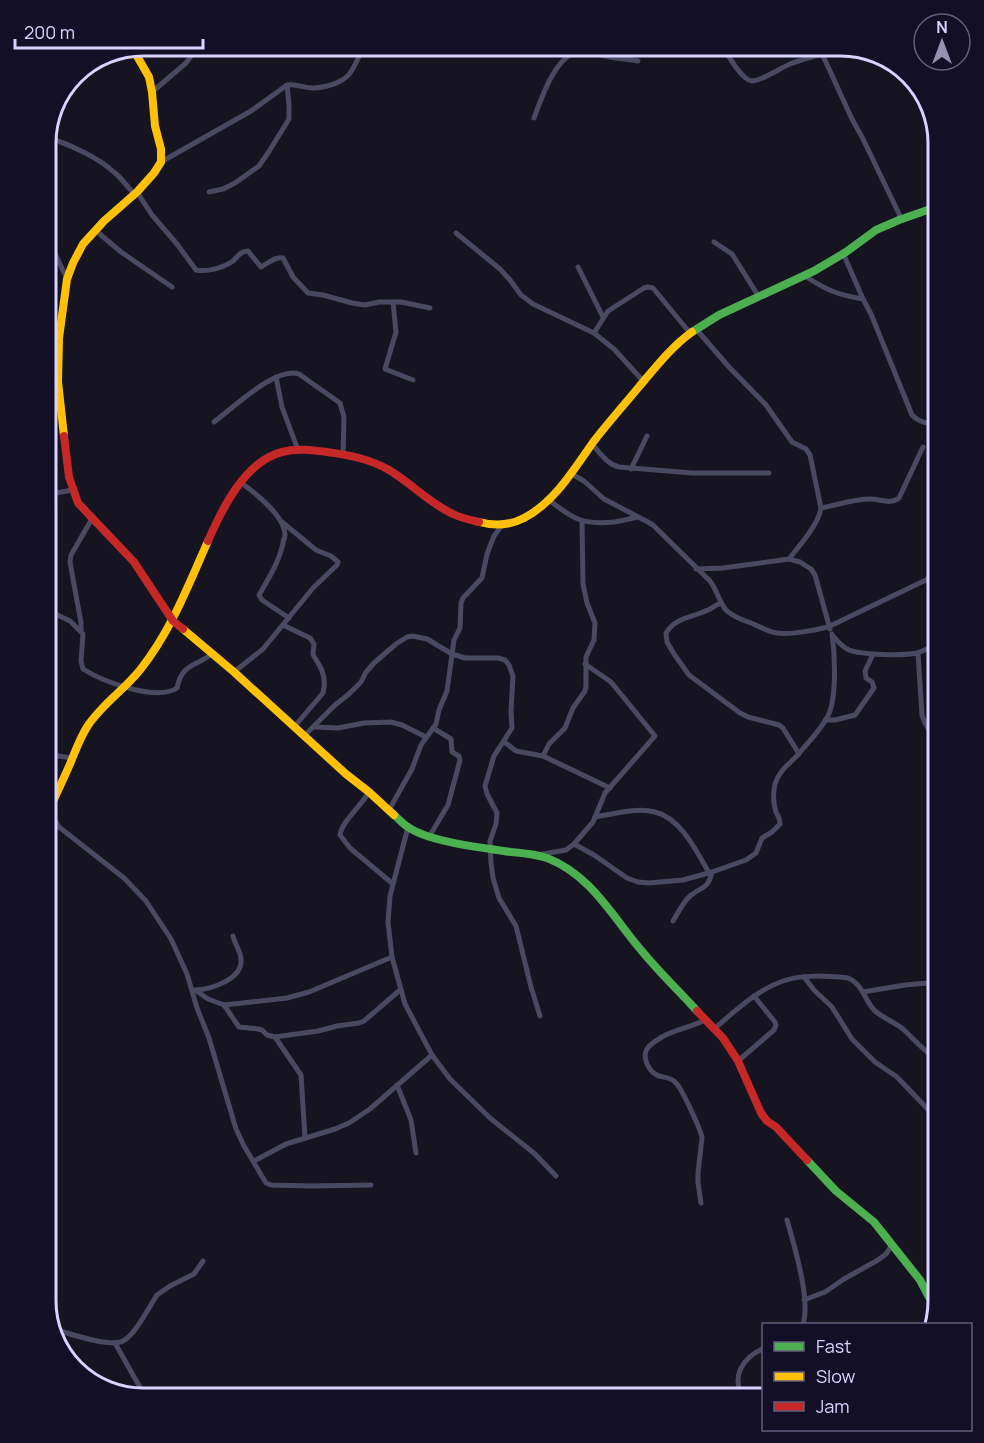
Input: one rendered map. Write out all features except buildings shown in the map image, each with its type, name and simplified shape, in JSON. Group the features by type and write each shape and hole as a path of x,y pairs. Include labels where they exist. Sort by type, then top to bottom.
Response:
{"street":[{"path":"137,56 149,77 153,92 155,126 161,149 160,162 154,173 136,193 94,230 83,244 67,279 63,301 59,338 59,400 66,460 72,490 78,503 134,562 173,621 234,672 408,827 429,837 547,858 572,871 595,891 641,951 723,1038 738,1061 765,1119 776,1127 836,1191 874,1222 920,1280 928,1295"},
{"path":"153,92 191,56"},
{"path":"160,162 250,111 287,85 315,88 339,82 348,77 360,56"},
{"path":"534,118 556,68 568,56"},
{"path":"605,56 639,61"},
{"path":"729,56 736,68 752,81 792,63 815,56"},
{"path":"823,56 902,220"},
{"path":"209,192 235,183 259,166 289,119 287,85"},
{"path":"56,142 75,148 106,165 115,173 136,193 196,270 216,269 230,263 243,251 249,251 261,267 275,258 283,258 293,276 308,293 365,305 401,302 430,308"},
{"path":"56,795 80,738 94,716 126,686 145,664 173,621 215,525 240,482 260,462 289,450 344,455 379,465 438,506 457,516 487,524 502,525 516,522 529,516 549,500 644,382 673,348 693,331 730,310 805,276 886,225 928,210"},
{"path":"94,230 121,252 172,287"},
{"path":"456,233 500,269 515,289 533,304 594,333 614,349 644,382"},
{"path":"714,242 732,254 759,297"},
{"path":"843,253 871,314 912,415 928,423"},
{"path":"56,256 67,279"},
{"path":"578,267 603,317"},
{"path":"805,276 830,291 844,296 863,298"},
{"path":"594,333 608,311 644,288 653,288 766,405 792,442 806,449 810,455 821,508 817,520 789,559"},
{"path":"393,302 396,332 385,369 413,380"},
{"path":"214,422 276,376 299,374 340,403 344,417 344,455"},
{"path":"276,376 282,407 298,450"},
{"path":"631,469 647,436"},
{"path":"592,444 614,466 631,469 692,473 769,473"},
{"path":"821,508 866,500 888,502 897,500 923,447"},
{"path":"572,474 604,499 653,525 710,581 724,608 734,615 773,632 782,633 828,627 928,579"},
{"path":"234,672 263,649 338,562 331,555 316,550 282,522 256,494 240,482"},
{"path":"56,493 72,490"},
{"path":"549,500 570,516 582,521 603,523 622,521 637,516"},
{"path":"93,517 71,555 70,562 81,630 84,636 81,660 83,669 151,693 177,688 180,675 185,669 212,654"},
{"path":"543,756 549,744 565,728 573,708 585,692 586,657 594,640 595,623 583,584 582,521"},
{"path":"282,522 285,535 282,550 260,597 289,618"},
{"path":"389,810 405,783 426,737 436,724 447,691 454,640 460,628 461,603 482,578 487,554 494,536 502,525"},
{"path":"696,569 723,568 789,559 800,562 811,569 815,575 828,627 837,641 848,649 873,654 918,653 928,648"},
{"path":"720,603 705,612 673,624 666,633 667,642 689,675 740,713 779,725 799,754"},
{"path":"56,615 70,621 81,630"},
{"path":"283,625 310,638 314,644 314,656 324,674 323,693 294,727"},
{"path":"574,844 594,855 627,879 649,883 683,880 710,873 753,856 758,850 762,837 772,832 780,824 774,805 774,792 778,777 825,720 832,706 834,652 832,634"},
{"path":"304,736 334,705 361,682 374,663 407,637 427,639 452,654 470,659 498,658 509,664 513,676 512,728 494,756 485,786 486,794 497,813 490,841 490,863 495,888 516,926 540,1016"},
{"path":"918,653 922,715 928,728"},
{"path":"825,720 853,716 860,710 874,688 865,673 873,654"},
{"path":"536,855 566,850 574,844 595,818 605,793 655,736 611,682 585,664"},
{"path":"314,727 338,728 364,723 391,722 426,737"},
{"path":"429,837 448,805 460,760 459,756 452,752 451,739 433,728"},
{"path":"502,742 510,745 516,751 543,756 610,788"},
{"path":"56,756 72,758"},
{"path":"369,792 341,829 340,835 350,848 393,884"},
{"path":"595,818 628,812 656,812 678,826 691,841 710,873 709,884 698,889 688,898 673,921"},
{"path":"56,824 124,878 146,901 171,939 194,990 197,1008 217,1061 234,1123 264,1180 269,1185 371,1185"},
{"path":"408,827 388,907 392,957 405,1004 432,1055 450,1079 489,1118 535,1154 556,1176"},
{"path":"194,990 208,988 236,975 241,958 233,936"},
{"path":"194,990 224,1005 287,998 392,957"},
{"path":"714,1029 754,996 782,981 804,977 848,978 855,980 874,1010 901,1028 928,1054"},
{"path":"804,977 831,1007 852,1039 875,1062 897,1077 928,1109"},
{"path":"863,992 928,983"},
{"path":"224,1005 239,1027 258,1029 267,1035 275,1036 364,1022 400,990"},
{"path":"738,1061 774,1030 776,1025 754,996"},
{"path":"701,1203 698,1183 702,1138 700,1131 678,1084 668,1077 655,1074 648,1065 646,1054 647,1048 664,1036 705,1020"},
{"path":"275,1036 301,1075 305,1137"},
{"path":"254,1161 273,1150 305,1137 350,1124 432,1055"},
{"path":"397,1085 411,1120 416,1153"},
{"path":"787,1220 800,1270 804,1300 803,1323"},
{"path":"804,1300 825,1292 878,1260 892,1245"},
{"path":"61,1331 102,1342 122,1342 129,1337 161,1291 194,1274 203,1261"},
{"path":"115,1343 141,1387"},
{"path":"738,1388 741,1367 746,1359 762,1349"}],"traffic: fast":[{"path":"692,332 719,315 814,271 846,252 876,230 928,210"},
{"path":"394,815 408,827 429,837 538,856 562,865 600,898 648,958 697,1011"},
{"path":"807,1160 836,1191 874,1222 920,1280 928,1295"}],"traffic: slow":[{"path":"64,436 58,382 59,338 67,279 83,244 104,221 137,192 161,162 161,149 155,126 149,77 137,56"},
{"path":"479,522 496,525 513,523 545,503 563,484 599,434 657,365 692,332"},
{"path":"56,795 87,727 140,670 161,640 208,541"},
{"path":"183,629 394,815"}],"traffic: jam":[{"path":"64,436 69,477 78,503 134,562 173,621 183,629"},
{"path":"208,541 228,501 246,476 269,457 293,450 335,453 374,463 397,475 444,509 459,517 479,522"},
{"path":"697,1011 723,1038 738,1061 761,1113 807,1160"}]}
